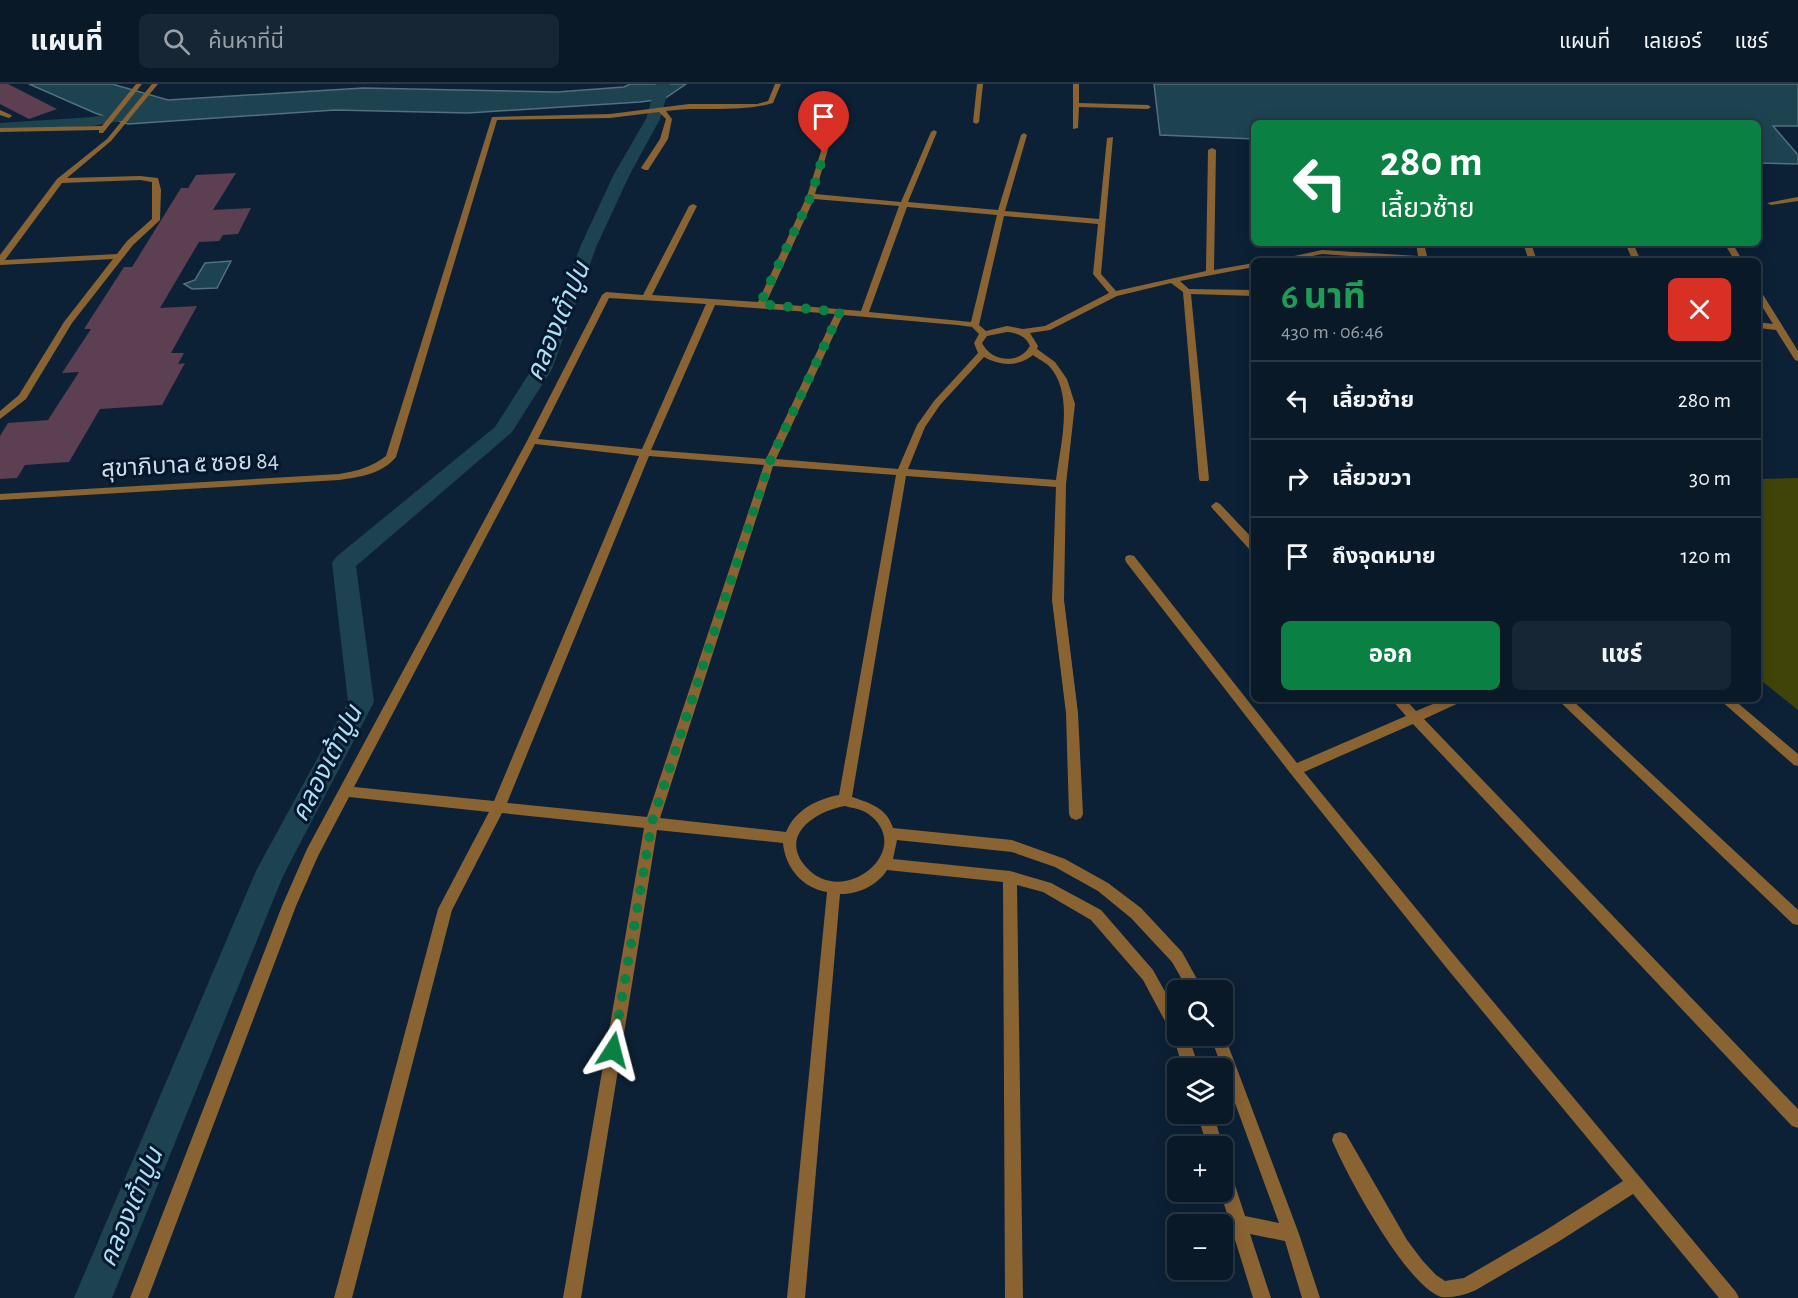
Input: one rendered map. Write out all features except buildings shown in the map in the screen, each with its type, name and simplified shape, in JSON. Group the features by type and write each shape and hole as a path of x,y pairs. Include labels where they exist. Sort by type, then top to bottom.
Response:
{"street":[{"path":"93,151 105,127 140,84"},
{"path":"0,262 60,181 120,127 155,84"},
{"path":"660,111 688,106 757,106 771,102 778,84"},
{"path":"976,122 980,84"},
{"path":"1075,128 1076,84"},
{"path":"1075,105 1148,107"},
{"path":"645,168 664,139 669,119 660,111"},
{"name":"สุขาภิบาล ๕ ซอย 84","path":"0,497 339,477 366,473 381,466 391,457 494,118 610,116 660,111"},
{"path":"0,112 9,116"},
{"path":"0,130 105,127"},
{"path":"760,304 811,196 830,132"},
{"path":"864,314 904,204 934,132"},
{"path":"975,325 1001,213 1024,135"},
{"path":"1111,138 1096,274 1114,294"},
{"path":"1210,273 1212,150"},
{"path":"0,416 22,397 68,322 119,256 156,220 155,210 159,190 155,180 140,178 60,181"},
{"path":"811,196 1101,222"},
{"path":"1771,203 1798,199"},
{"path":"647,296 693,206"},
{"path":"1286,258 1322,248 1414,258"},
{"path":"0,262 119,256"},
{"path":"1023,332 1033,341 1033,351 1029,356 1014,361 997,360 983,353 978,343 984,334 1007,329 1023,332 1047,328 1114,294 1251,266"},
{"path":"1173,280 1187,291 1251,294"},
{"path":"1187,291 1204,479"},
{"path":"139,1298 289,906 312,853 532,441 606,295 760,304 975,325 984,334"},
{"path":"1761,298 1798,358"},
{"path":"343,1298 445,909 498,808 645,453 712,301"},
{"path":"572,1298 652,822 770,461 840,312"},
{"path":"1761,325 1777,327"},
{"path":"1033,351 1052,364 1062,380 1070,404 1061,484 1058,600 1072,713 1076,814"},
{"path":"845,800 902,471 921,427 937,403 983,353"},
{"path":"532,441 645,453 1061,484"},
{"path":"1216,506 1251,544"},
{"path":"1130,560 1294,770 1730,1298"},
{"path":"1400,702 1798,1120"},
{"path":"1294,770 1450,702"},
{"path":"1566,702 1798,919"},
{"path":"1729,702 1798,760"},
{"path":"344,792 791,838"},
{"path":"845,800 874,809 884,820 890,833 891,845 885,864 871,879 858,886 834,889 814,882 802,874 791,851 791,838 796,825 816,806 830,801 845,800"},
{"path":"890,833 1012,846 1060,863 1104,887 1136,913 1178,957 1191,980"},
{"path":"885,864 1010,877 1046,887 1095,915 1148,975 1167,1010"},
{"path":"1010,877 1014,1298"},
{"path":"796,1298 834,889"},
{"path":"1222,1046 1291,1234 1311,1298"},
{"path":"1340,1140 1406,1255 1428,1280 1442,1289 1455,1290 1470,1284 1552,1236 1635,1183"},
{"path":"1232,1202 1262,1298"},
{"path":"1239,1223 1291,1234"}],"shaded area":[{"path":"1798,478 1798,710 1761,680 1761,479"}],"water":[{"path":"29,84 112,84 168,100 363,88 557,92 624,87 630,84 686,84 664,99 640,102 468,113 335,110 128,124 95,113"},
{"path":"1154,84 1798,84 1798,126 1773,126 1798,155 1798,164 1761,163 1761,120 1251,120 1251,139 1160,135"},
{"path":"231,261 217,288 192,289 184,284 195,280 205,263"}],"waterway":[{"name":"คลองเต้าปูน","path":"93,1298 270,871 361,702 344,563 502,432 542,369 589,245 622,174 653,119 663,84"},
{"path":"0,127 56,125 149,112"}],"route":[{"path":"613,1050 652,822 770,461 840,312 760,304 811,196 824,153"}]}
